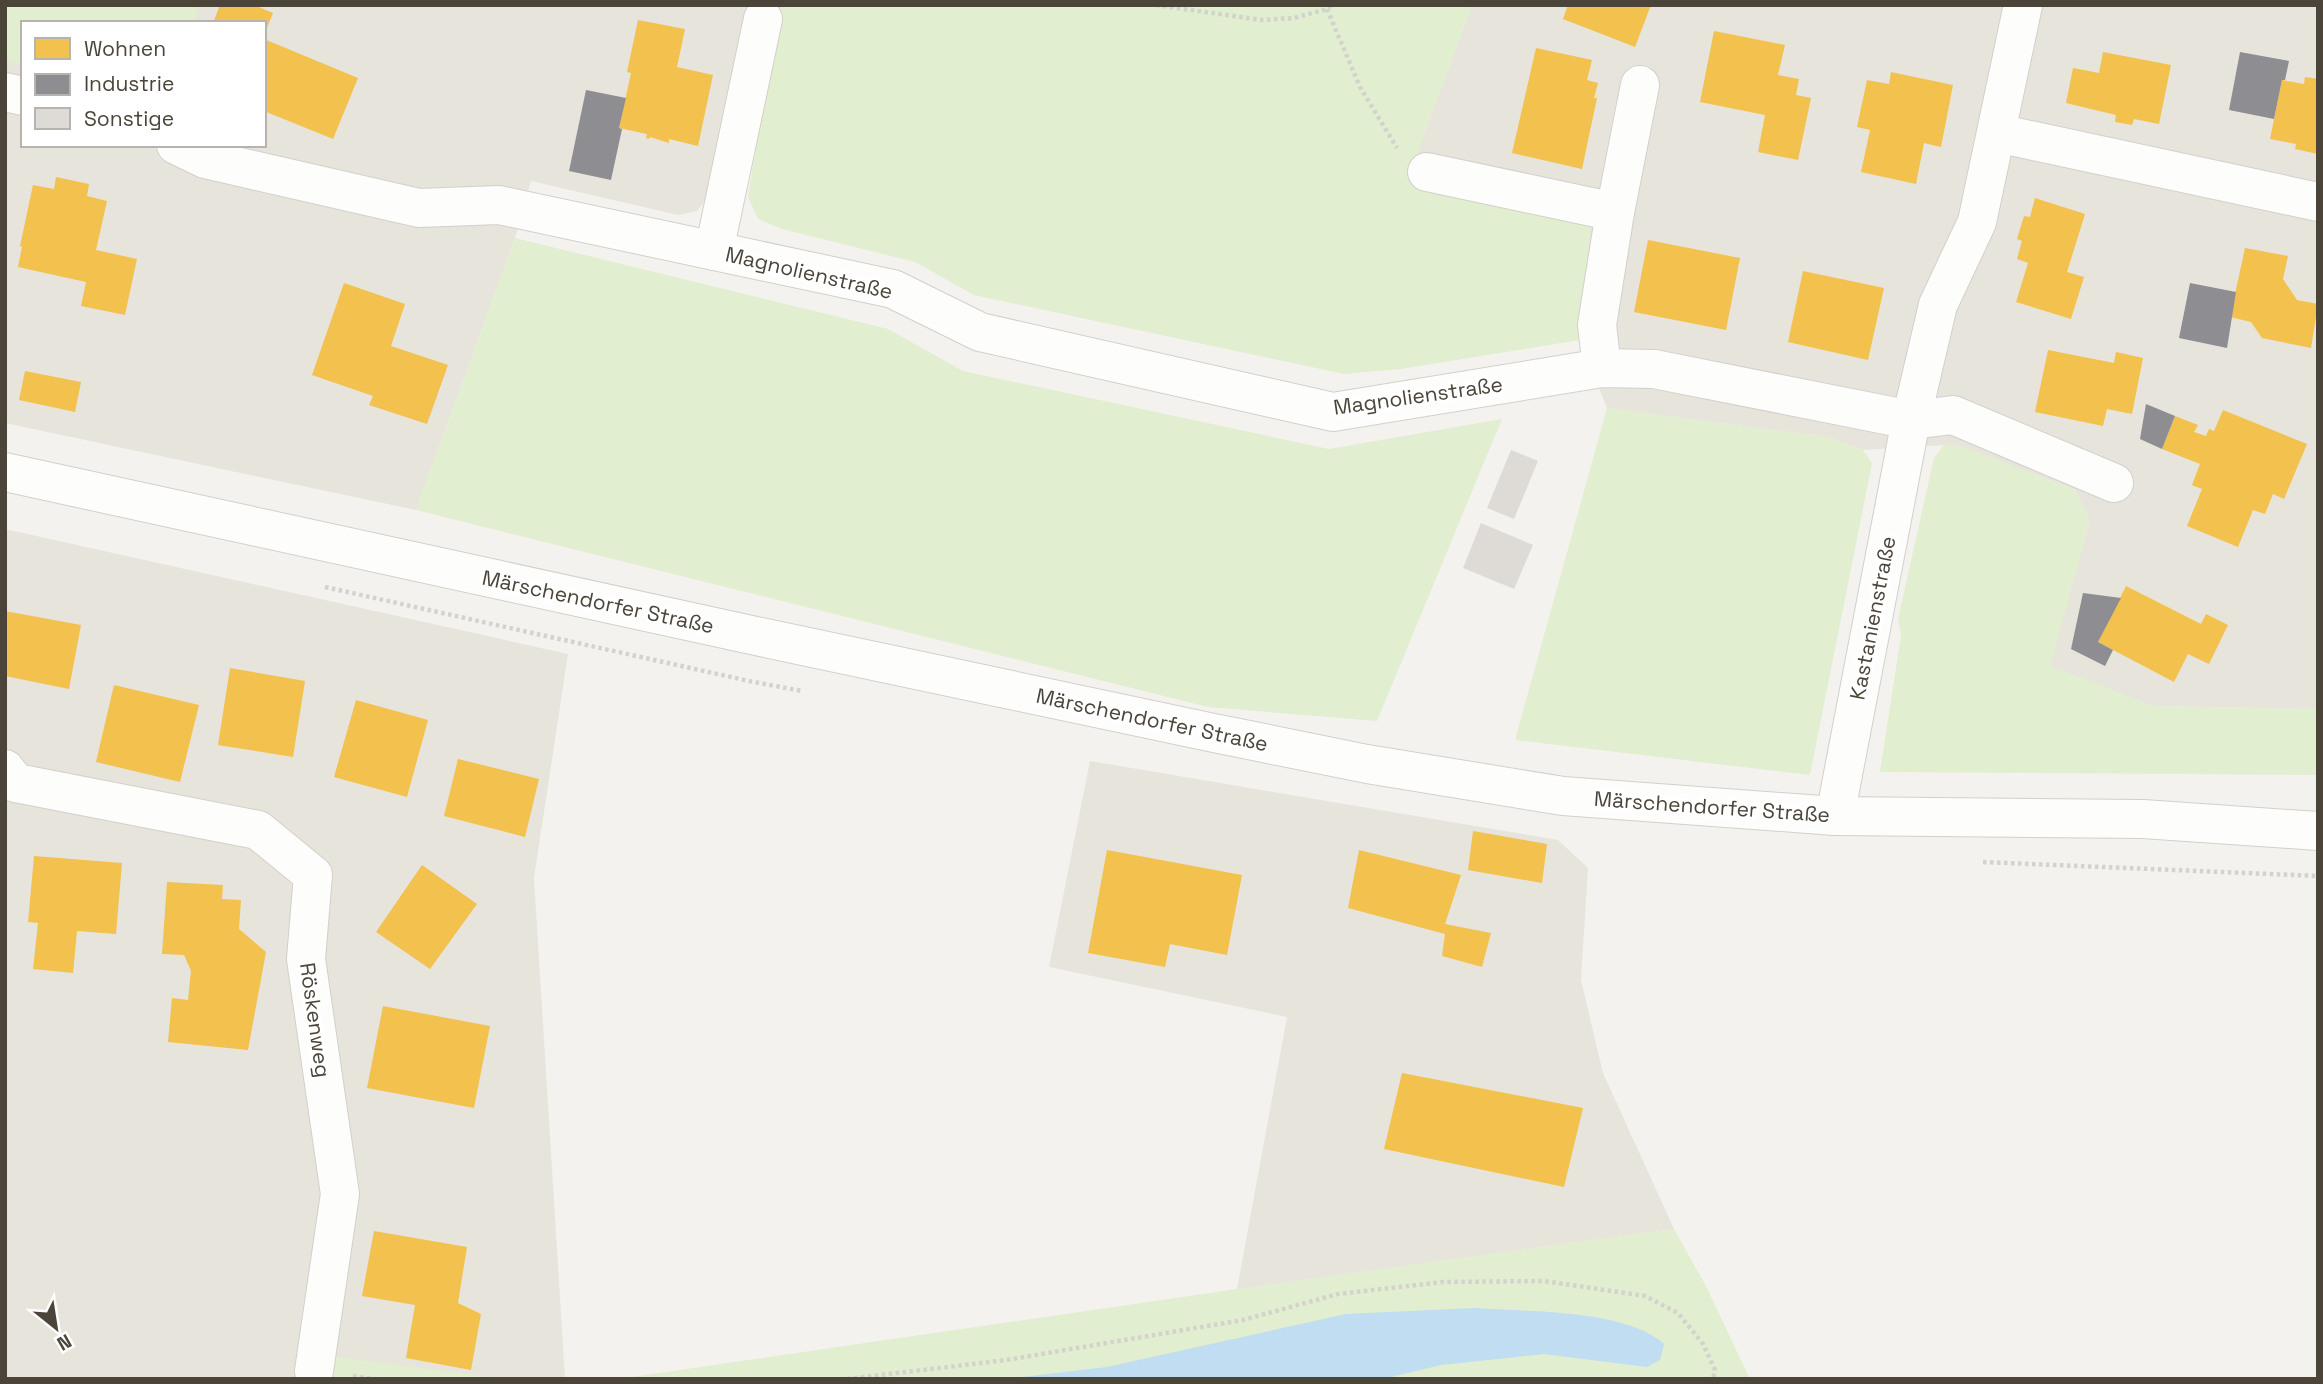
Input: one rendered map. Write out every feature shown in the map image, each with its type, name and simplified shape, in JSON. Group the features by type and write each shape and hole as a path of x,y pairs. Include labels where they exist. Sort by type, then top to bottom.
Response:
{"street":[{"name":"Kastanienstraße","path":"1835,816 1911,420 1938,305 1977,222 2023,5"},
{"path":"714,251 763,19"},
{"path":"1602,369 1597,325 1615,212 1640,85"},
{"path":"1997,133 2318,202"},
{"name":"Magnolienstraße","path":"180,147 205,159 419,208 499,205 893,289 980,332 1333,412 1602,369 1654,369 1911,420"},
{"path":"1427,172 1615,212"},
{"path":"1911,420 1953,415 2115,483"},
{"name":"Märschendorfer Straße","path":"5,472 755,636 1367,764 1563,796 1835,816 2143,820 2318,831"},
{"name":"Röskenweg","path":"5,769 16,783 258,830 313,875 306,959 340,1194 314,1371"}],"path":[{"path":"1156,5 1262,20 1294,18 1329,7 1360,87 1383,127 1403,158 1427,172"},
{"path":"847,1379 1006,1360 1243,1321 1338,1294 1443,1282 1544,1280 1645,1296 1678,1313 1703,1344 1715,1370 1713,1379"}],"shaded area":[{"path":"5,5 751,5 710,195 697,211 678,215 531,181 515,238 416,510 5,423"},
{"path":"1472,5 2318,5 2318,709 2153,706 2049,666 2090,521 2075,490 1960,446 1863,450 1828,437 1607,408 1580,340 1409,175"},
{"path":"5,529 568,654 534,878 565,1379 5,1379"},
{"path":"1090,761 1558,840 1588,868 1581,980 1603,1073 1674,1229 1237,1289 1287,1017 1049,967"}],"green space":[{"path":"5,5 199,5 194,21 21,21 21,64 5,60"},
{"path":"779,5 1472,5 1409,175 1591,224 1580,340 1401,369 1344,374 974,295 915,262 782,229 758,219 748,197"},
{"path":"515,238 888,329 963,371 1329,449 1502,419 1377,721 1208,707 416,510"},
{"path":"1607,408 1828,437 1863,450 1872,463 1810,775 1515,740"},
{"path":"1944,445 1960,446 2075,490 2090,521 2050,666 2153,706 2318,709 2318,775 1880,772 1901,635 1898,619 1934,458"},
{"path":"1674,1229 1706,1286 1750,1379 618,1379 1237,1289"},
{"path":"329,1356 507,1379 323,1379"}],"water":[{"path":"1475,1308 1601,1318 1647,1333 1664,1344 1660,1360 1647,1367 1544,1354 1441,1365 1383,1379 1006,1379 1107,1367 1346,1314"}],"building: Wohnen":[{"path":"220,5 254,5 273,13 266,30 266,21 214,21"},
{"path":"1568,5 1651,5 1635,47 1563,19"},
{"path":"638,20 685,29 677,67 713,75 698,146 669,139 669,143 650,137 649,139 646,138 647,134 619,128 631,73 627,72"},
{"path":"1714,31 1785,45 1778,75 1799,79 1796,95 1811,98 1798,160 1758,152 1765,115 1700,102"},
{"path":"266,40 358,78 333,139 266,112"},
{"path":"1536,48 1592,60 1587,80 1598,83 1594,98 1597,98 1582,169 1512,153"},
{"path":"2103,52 2171,65 2159,124 2134,119 2132,125 2115,122 2116,115 2066,103 2073,68 2099,73"},
{"path":"1891,72 1953,85 1941,147 1924,143 1916,184 1861,172 1870,130 1857,127 1867,80 1889,84"},
{"path":"2305,77 2318,79 2318,154 2295,149 2296,144 2270,139 2282,80 2304,84"},
{"path":"56,177 89,184 87,196 107,201 96,250 137,259 125,315 81,306 86,282 18,267 33,185 54,189"},
{"path":"2035,198 2085,214 2067,272 2084,277 2071,319 2016,302 2028,263 2017,259 2022,241 2017,239 2024,216 2030,217"},
{"path":"1648,240 1740,258 1726,330 1634,312"},
{"path":"2245,248 2288,256 2283,279 2297,300 2318,304 2311,348 2262,338 2251,322 2230,317"},
{"path":"1803,271 1884,288 1868,360 1788,342"},
{"path":"344,283 405,304 391,346 448,365 427,424 369,405 373,396 312,375"},
{"path":"2048,350 2114,363 2116,352 2143,358 2132,414 2107,409 2103,426 2035,412"},
{"path":"25,371 81,382 75,412 19,400"},
{"path":"2223,410 2307,444 2284,499 2273,494 2265,514 2253,510 2238,547 2187,526 2202,489 2192,485 2200,464 2162,449 2175,416 2198,425 2194,432 2206,436 2209,429 2214,431"},
{"path":"2126,586 2201,624 2206,614 2228,625 2209,664 2188,654 2174,682 2098,642"},
{"path":"5,611 81,625 69,689 5,676"},
{"path":"230,668 305,681 293,757 218,745"},
{"path":"114,685 199,705 180,782 96,762"},
{"path":"356,700 428,720 407,797 334,777"},
{"path":"458,759 539,779 525,837 444,816"},
{"path":"1473,831 1547,844 1542,883 1468,870"},
{"path":"1107,850 1242,875 1227,955 1170,944 1165,967 1088,953"},
{"path":"1359,850 1461,875 1445,924 1491,933 1482,967 1442,956 1445,934 1348,908"},
{"path":"34,856 122,863 116,934 77,931 73,973 33,969 38,923 28,922"},
{"path":"422,865 477,904 430,969 376,932"},
{"path":"167,882 223,885 222,899 241,900 239,929 266,952 248,1050 168,1042 172,998 188,1000 191,971 184,955 162,954"},
{"path":"383,1006 490,1026 474,1108 367,1088"},
{"path":"1402,1073 1583,1108 1564,1187 1384,1149"},
{"path":"374,1231 467,1247 458,1303 481,1314 471,1370 406,1358 415,1305 362,1296"}],"building: Industrie":[{"path":"2240,52 2289,61 2274,119 2229,110"},
{"path":"586,90 626,98 611,180 569,171"},
{"path":"2190,283 2236,292 2227,348 2179,338"},
{"path":"2146,404 2175,416 2162,449 2140,439"},
{"path":"2083,593 2121,598 2098,642 2113,650 2105,666 2071,649"}],"building: Sonstige":[{"path":"1511,450 1538,461 1514,519 1487,508"},
{"path":"1481,523 1533,545 1514,589 1463,568"}]}
